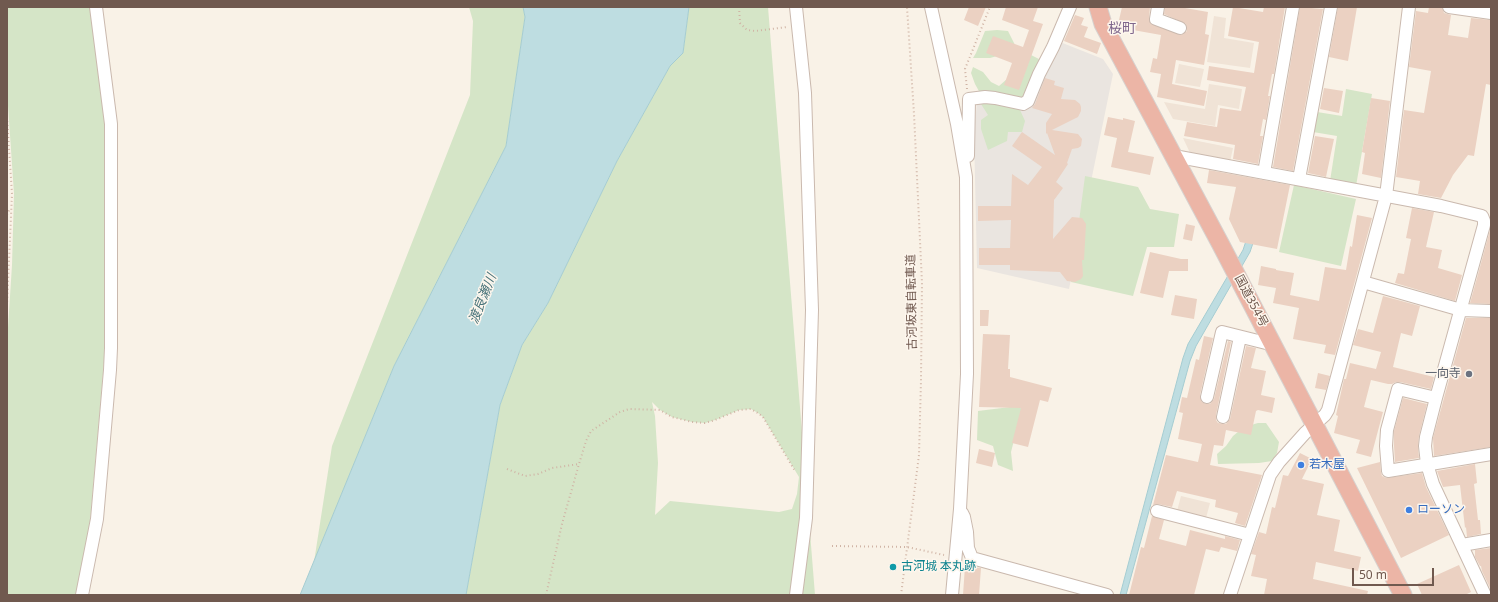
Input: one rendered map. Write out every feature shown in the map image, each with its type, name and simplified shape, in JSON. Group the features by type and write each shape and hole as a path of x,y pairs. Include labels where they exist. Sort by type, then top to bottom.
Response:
{"highway":[{"name":"国道354号","path":"1098,7 1103,24 1274,345 1403,595"}],"street":[{"path":"82,595 97,519 111,348 111,124 96,7"},
{"path":"796,7 805,93 812,310 806,518 796,595"},
{"path":"931,7 957,124 966,177"},
{"path":"952,595 960,509 967,374 966,177 969,134 969,99 985,97 1023,104 1028,101 1070,7"},
{"path":"1158,7 1156,18 1180,28"},
{"path":"1264,173 1293,7"},
{"path":"1299,179 1330,7"},
{"path":"1230,595 1270,475 1279,462 1305,433 1325,415 1328,410 1386,196 1409,7"},
{"path":"1449,7 1491,13"},
{"path":"1174,156 1442,206 1486,216 1436,398 1425,446 1427,464 1433,484 1485,595"},
{"path":"1363,282 1461,310 1491,311"},
{"path":"1207,396 1222,332 1274,345"},
{"path":"1223,417 1240,337"},
{"path":"1436,398 1398,389 1387,430 1386,446 1388,471 1491,454"},
{"path":"960,509 964,517 968,548 972,558 1107,595"},
{"path":"1157,511 1250,535"},
{"path":"1462,545 1491,540"}],"path":[{"path":"739,7 740,24 747,30 755,31 798,25"},
{"name":"古河坂東自転車道","path":"901,595 919,455 922,283 907,7"},
{"path":"969,99 965,69 990,7"},
{"path":"7,117 11,172 7,305"},
{"path":"7,215 11,207"},
{"path":"546,595 562,524 586,441 591,432 620,412 629,409 660,410 672,417 692,422 705,423 739,410 750,409 763,417 799,477 807,483"},
{"path":"507,469 525,476 538,474 552,468 579,464"},
{"path":"832,546 907,547 951,556"}],"shaded area":[{"path":"1214,16 1226,18 1224,38 1254,43 1250,68 1207,62"},
{"path":"1060,42 1103,59 1113,74 1069,289 977,268 974,133 977,102 1027,108"},
{"path":"1179,64 1204,69 1200,87 1175,83"},
{"path":"1209,84 1242,89 1239,109 1218,105 1215,126 1173,119 1164,102 1205,109"},
{"path":"1183,138 1233,148 1230,162 1191,155"},
{"path":"1181,496 1210,503 1206,518 1177,511"}],"green space":[{"path":"7,7 90,7 104,112 105,351 90,523 76,595 7,595 7,343 12,265 14,194 7,91"},
{"path":"469,7 523,7 525,17 506,146 394,366 314,562 332,446 470,95 473,21"},
{"path":"689,7 768,7 815,595 466,595 500,405 522,345 548,303 617,161 670,66 683,53","holes":["652,402 660,410 672,417 692,422 705,423 739,410 751,409 758,413 763,417 799,477 797,494 792,509 779,512 670,501 655,515 658,463 655,416"]},
{"path":"985,31 1008,31 1018,51 1039,59 1026,89 1020,110 1025,121 1022,132 1008,132 1007,141 988,150 981,129 981,120 988,115 981,104 980,93 971,73 973,67 983,72 991,82 999,86 1007,79 1016,58 1001,55 990,58 973,58"},
{"path":"1346,89 1372,94 1356,186 1330,181 1337,136 1313,132 1317,112 1342,116"},
{"path":"1085,176 1138,187 1150,209 1179,214 1174,247 1147,247 1133,296 1071,282"},
{"path":"1294,185 1356,199 1341,266 1279,252"},
{"path":"1018,406 1022,409 1011,452 1013,471 998,465 993,446 977,440 978,411"},
{"path":"1258,423 1266,423 1279,442 1277,453 1272,461 1259,463 1218,464 1217,454 1226,446 1233,436 1244,427"}],"water":[{"name":"渡良瀬川","path":"523,7 689,7 683,53 670,66 617,161 548,303 522,345 500,405 466,595 300,595 394,366 506,146 525,17"},
{"path":"1250,229 1257,231 1250,252 1196,346 1190,361 1126,595 1120,595 1183,358 1188,344 1243,250"}],"building":[{"path":"969,7 986,7 978,26 964,20"},
{"path":"1006,7 1038,7 1033,21 1043,24 1019,90 1004,85 1012,63 986,53 993,36 1023,47 1029,30 1002,20"},
{"path":"1122,7 1150,7 1149,18 1151,24 1181,35 1187,31 1186,24 1164,14 1165,7 1185,7 1208,12 1205,34 1209,35 1204,65 1176,60 1172,84 1207,91 1204,106 1157,97 1161,74 1150,72 1153,58 1157,59 1161,35 1133,30 1134,23 1119,20"},
{"path":"1233,7 1263,12 1264,7 1285,7 1274,74 1272,74 1268,96 1270,96 1266,120 1263,119 1260,136 1263,136 1258,164 1233,159 1235,145 1184,136 1187,122 1217,127 1220,108 1241,111 1246,87 1207,80 1209,66 1254,73 1259,42 1228,36"},
{"path":"1300,7 1323,9 1293,171 1273,167"},
{"path":"1338,7 1357,7 1348,61 1329,57"},
{"path":"1429,7 1442,7 1444,13 1451,15 1448,35 1468,38 1471,18 1491,20 1491,85 1486,84 1474,156 1468,155 1453,175 1441,198 1418,194 1420,181 1396,177 1404,110 1424,113 1431,71 1409,67 1416,11 1428,13"},
{"path":"1075,15 1084,18 1081,25 1088,27 1084,37 1101,43 1097,54 1064,41"},
{"path":"1045,78 1055,81 1054,85 1064,88 1061,99 1075,100 1081,107 1078,117 1052,130 1078,134 1082,139 1081,146 1072,149 1067,163 1068,164 1056,182 1063,188 1054,200 1053,239 1072,217 1082,218 1086,224 1084,260 1082,260 1083,276 1075,282 1067,281 1060,272 1010,270 1010,265 979,265 979,248 1010,248 1011,220 978,221 978,206 1011,206 1012,174 1028,185 1042,167 1012,146 1022,132 1055,155 1047,133 1046,134 1046,123 1052,114 1032,108"},
{"path":"1324,88 1343,91 1339,113 1320,109"},
{"path":"1371,98 1390,101 1381,178 1362,174 1365,153 1362,152"},
{"path":"1108,117 1123,120 1123,118 1135,121 1128,152 1154,157 1150,175 1111,167 1117,138 1104,135"},
{"path":"1315,136 1334,139 1326,177 1308,173"},
{"path":"1209,170 1290,185 1277,249 1240,242 1229,219 1236,187 1207,183"},
{"path":"1412,208 1434,212 1426,247 1442,250 1438,268 1462,275 1455,301 1395,283 1398,273 1404,274 1411,239 1406,238"},
{"path":"1357,215 1372,218 1335,355 1324,353 1326,345 1293,339 1299,308 1273,303 1276,288 1258,285 1261,266 1294,273 1290,295 1319,301 1325,267 1346,270 1350,246 1352,247"},
{"path":"1186,224 1195,226 1192,241 1183,239"},
{"path":"1490,230 1491,304 1470,303 1477,278"},
{"path":"1150,252 1181,259 1188,259 1188,271 1169,271 1163,298 1140,293"},
{"path":"1175,295 1197,299 1194,319 1171,315"},
{"path":"1383,296 1420,306 1412,336 1401,333 1393,367 1434,377 1431,389 1400,382 1388,384 1371,380 1364,407 1383,412 1371,457 1356,453 1360,440 1334,433 1338,416 1336,415 1344,379 1346,379 1350,363 1376,369 1381,352 1353,345 1358,329 1373,333"},
{"path":"980,310 989,310 988,326 980,326"},
{"name":"一向寺","path":"1466,318 1491,318 1491,447 1434,456 1433,438"},
{"path":"983,334 1010,335 1008,369 1010,369 1010,377 1052,388 1048,402 1040,400 1028,447 1012,443 1021,408 979,407"},
{"path":"1204,336 1213,338 1200,395 1202,402 1206,404 1210,404 1214,399 1228,341 1231,342 1216,415 1216,420 1218,423 1226,424 1230,419 1246,346 1256,348 1251,368 1266,371 1261,395 1275,398 1272,413 1258,410 1256,411 1251,435 1226,430 1223,446 1214,445 1210,465 1262,475 1245,526 1235,523 1238,513 1215,507 1216,500 1177,491 1172,507 1158,504 1153,505 1166,455 1198,462 1202,444 1178,439 1183,413 1179,412 1182,397 1187,398 1196,359 1199,360"},
{"path":"1318,373 1330,376 1326,390 1315,388"},
{"path":"1403,398 1427,404 1419,436 1419,458 1395,462 1394,431"},
{"path":"979,449 995,453 992,467 976,463"},
{"path":"1300,453 1312,459 1302,479 1324,484 1317,515 1340,520 1334,551 1361,557 1358,571 1316,562 1313,579 1368,591 1367,595 1264,595 1267,579 1251,576 1256,555 1251,554 1259,532 1266,534 1272,507 1275,508 1283,475 1288,476"},
{"name":"ローソン","path":"1380,462 1382,476 1386,478 1422,473 1426,487 1449,535 1401,558 1357,468"},
{"path":"1475,464 1477,483 1474,484 1481,534 1467,537 1460,485 1443,487 1437,471"},
{"path":"1152,516 1164,520 1159,539 1186,546 1190,530 1225,539 1225,536 1240,540 1237,551 1221,547 1219,552 1206,549 1194,595 1129,595 1141,547 1144,548"},
{"path":"1491,548 1491,590 1481,566 1475,557 1475,550"},
{"path":"1459,565 1471,592 1465,595 1422,595 1417,584"},
{"path":"965,566 981,568 979,595 963,595"}],"place":[{"name":"一向寺","path":"1469,374"},
{"name":"若木屋","path":"1301,465"},
{"name":"ローソン","path":"1409,510"},
{"name":"古河城 本丸跡","path":"893,567"}],"district":[{"name":"桜町","path":"1122,29"}]}
